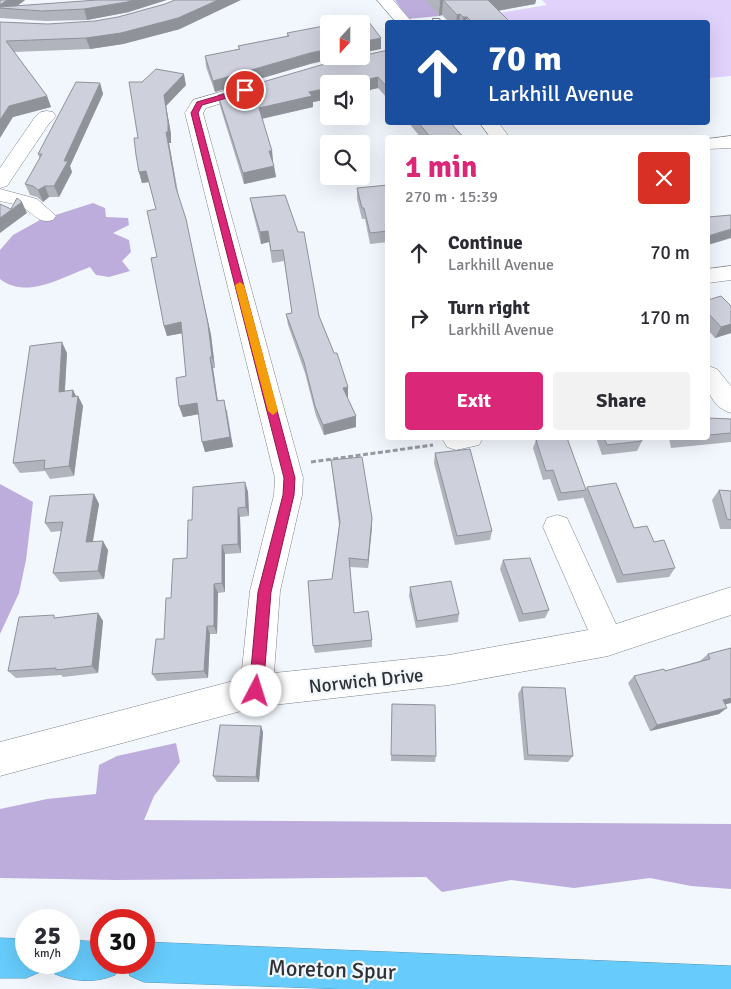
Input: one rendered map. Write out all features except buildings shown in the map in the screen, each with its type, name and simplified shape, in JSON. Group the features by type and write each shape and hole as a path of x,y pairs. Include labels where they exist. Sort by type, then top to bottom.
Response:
{"highway":[{"path":"0,958 15,958"},
{"name":"Moreton Spur","path":"155,962 731,986"}],"street":[{"path":"385,0 402,20"},
{"path":"256,691 264,592 288,495 290,478 194,113 199,104 270,83"},
{"path":"0,182 41,122 15,126"},
{"path":"490,125 499,135"},
{"path":"710,144 731,142"},
{"path":"0,196 30,204 46,216"},
{"path":"710,276 731,274"},
{"path":"710,379 723,404"},
{"path":"557,527 608,641"},
{"name":"Norwich Drive","path":"0,759 256,691 449,670 608,641 731,601"}],"path":[{"path":"284,456 427,446 454,440"}],"shaded area":[{"path":"395,0 426,0 439,16 408,19"},
{"path":"542,0 731,0 731,76 710,78 710,20 489,20 481,16 547,5"},
{"path":"93,203 105,208 106,217 128,218 129,225 113,233 129,240 131,252 122,261 130,271 109,277 96,275 90,267 45,285 33,287 10,285 0,279 0,250 13,235 40,220"},
{"path":"0,484 33,502 26,560 19,593 0,634"},
{"path":"176,743 180,762 154,796 144,820 731,824 731,889 691,886 650,878 574,888 511,880 442,892 426,877 117,880 0,878 0,809 47,799 96,794 99,765 117,756"}],"slow traffic":[{"path":"240,285 273,411"}],"route":[{"path":"245,90 199,104 194,113 290,478 288,495 264,592 256,691"}]}
